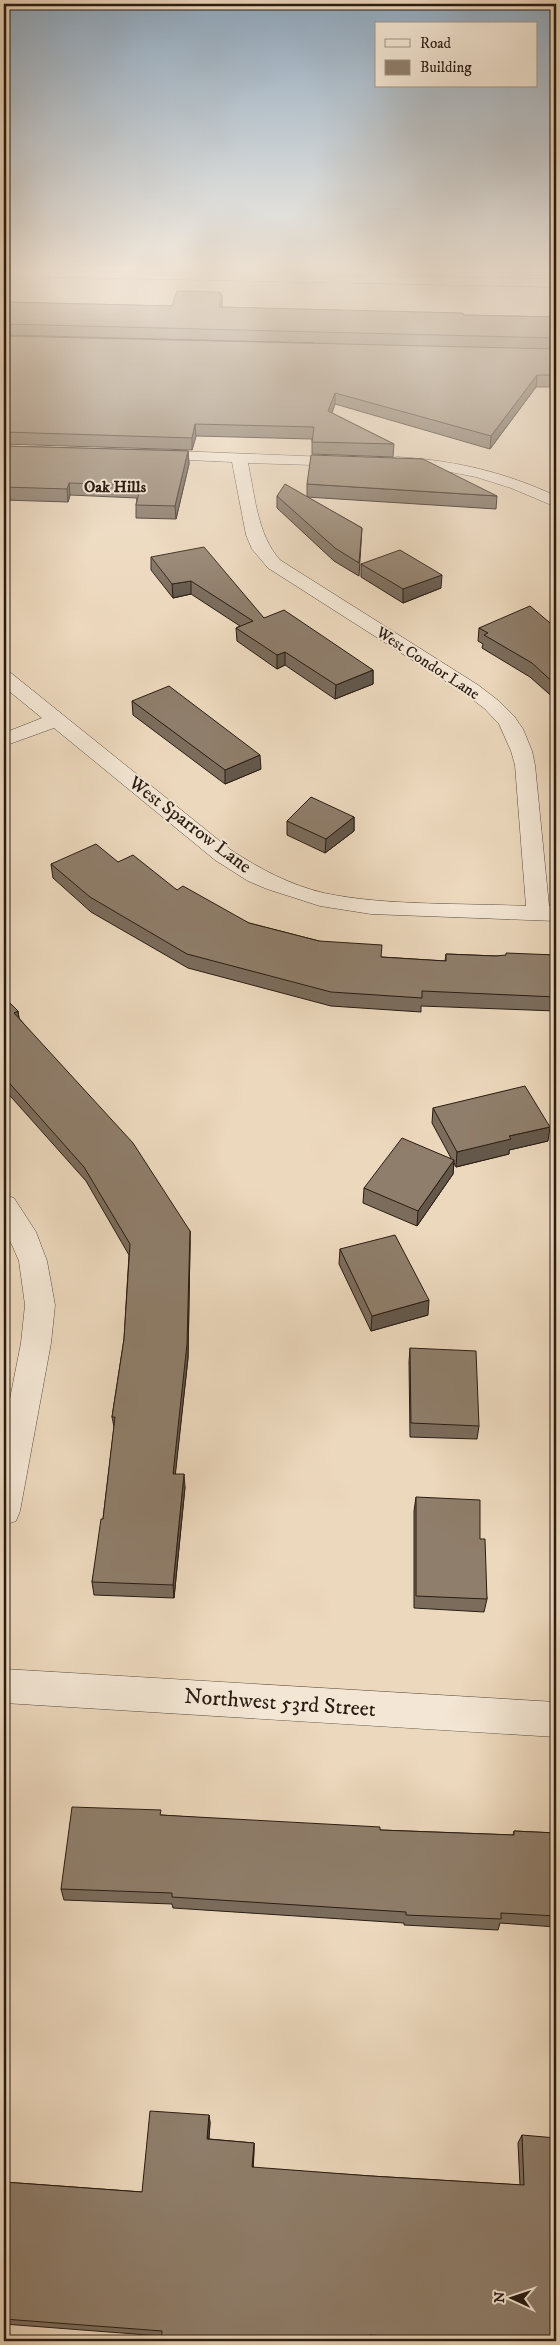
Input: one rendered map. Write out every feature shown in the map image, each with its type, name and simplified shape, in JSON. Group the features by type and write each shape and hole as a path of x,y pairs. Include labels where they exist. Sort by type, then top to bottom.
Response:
{"street":[{"path":"131,455 359,461"},
{"name":"West Condor Lane","path":"240,458 255,534 261,549 274,564 470,688 492,705 509,723 520,742 525,765 547,913"},
{"path":"379,462 419,463 471,469 523,485 556,502"},
{"name":"West Sparrow Lane","path":"4,677 222,855 256,876 320,899 370,907 547,913"},
{"path":"4,740 56,720"},
{"path":"4,1205 22,1232 33,1261 40,1305 36,1343 4,1511"},
{"name":"Northwest 53rd Street","path":"4,1686 556,1720"}],"building":[{"path":"4,379 534,379 491,436 335,393 328,411 394,444 312,442 314,427 195,424 192,438 4,432"},
{"path":"4,446 188,451 175,506 136,505 141,485 69,483 67,489 4,487"},
{"path":"311,455 423,459 497,496 307,484"},
{"path":"285,484 362,528 359,563 335,548 277,496"},
{"path":"204,547 264,618 284,610 373,670 336,685 285,652 277,655 236,628 253,621 191,581 172,584 151,557"},
{"path":"400,550 442,575 403,589 361,564"},
{"path":"530,606 556,628 556,685 532,663 484,635 488,633 479,628"},
{"path":"169,686 260,755 225,770 132,701"},
{"path":"311,797 354,817 326,839 287,821"},
{"path":"96,844 118,862 133,855 177,890 183,886 249,923 319,941 382,945 381,957 446,961 446,954 496,956 506,955 506,953 556,955 556,997 422,991 422,998 331,992 187,954 90,897 51,864"},
{"path":"4,997 18,1011 14,1013 133,1143 190,1231 187,1344 173,1474 184,1474 173,1585 92,1582 101,1519 103,1519 115,1417 112,1417 124,1339 130,1244 84,1167 4,1077"},
{"path":"525,1086 550,1127 509,1136 511,1139 457,1152 433,1108"},
{"path":"402,1138 454,1160 418,1211 364,1188"},
{"path":"395,1235 429,1300 372,1316 340,1249"},
{"path":"410,1348 476,1351 479,1426 411,1423"},
{"path":"416,1497 480,1500 480,1539 485,1539 487,1599 416,1596"},
{"path":"72,1807 161,1810 160,1815 380,1827 380,1830 514,1835 514,1831 556,1833 556,1916 501,1913 501,1919 406,1915 406,1912 172,1897 172,1893 61,1889"},
{"path":"150,2111 209,2115 207,2139 254,2143 252,2167 371,2176 524,2185 522,2135 556,2138 556,2341 440,2341 440,2339 369,2335 369,2341 161,2341 162,2331 4,2319 4,2182 142,2192"}],"district":[{"name":"Oak Hills","path":"115,487"}]}
